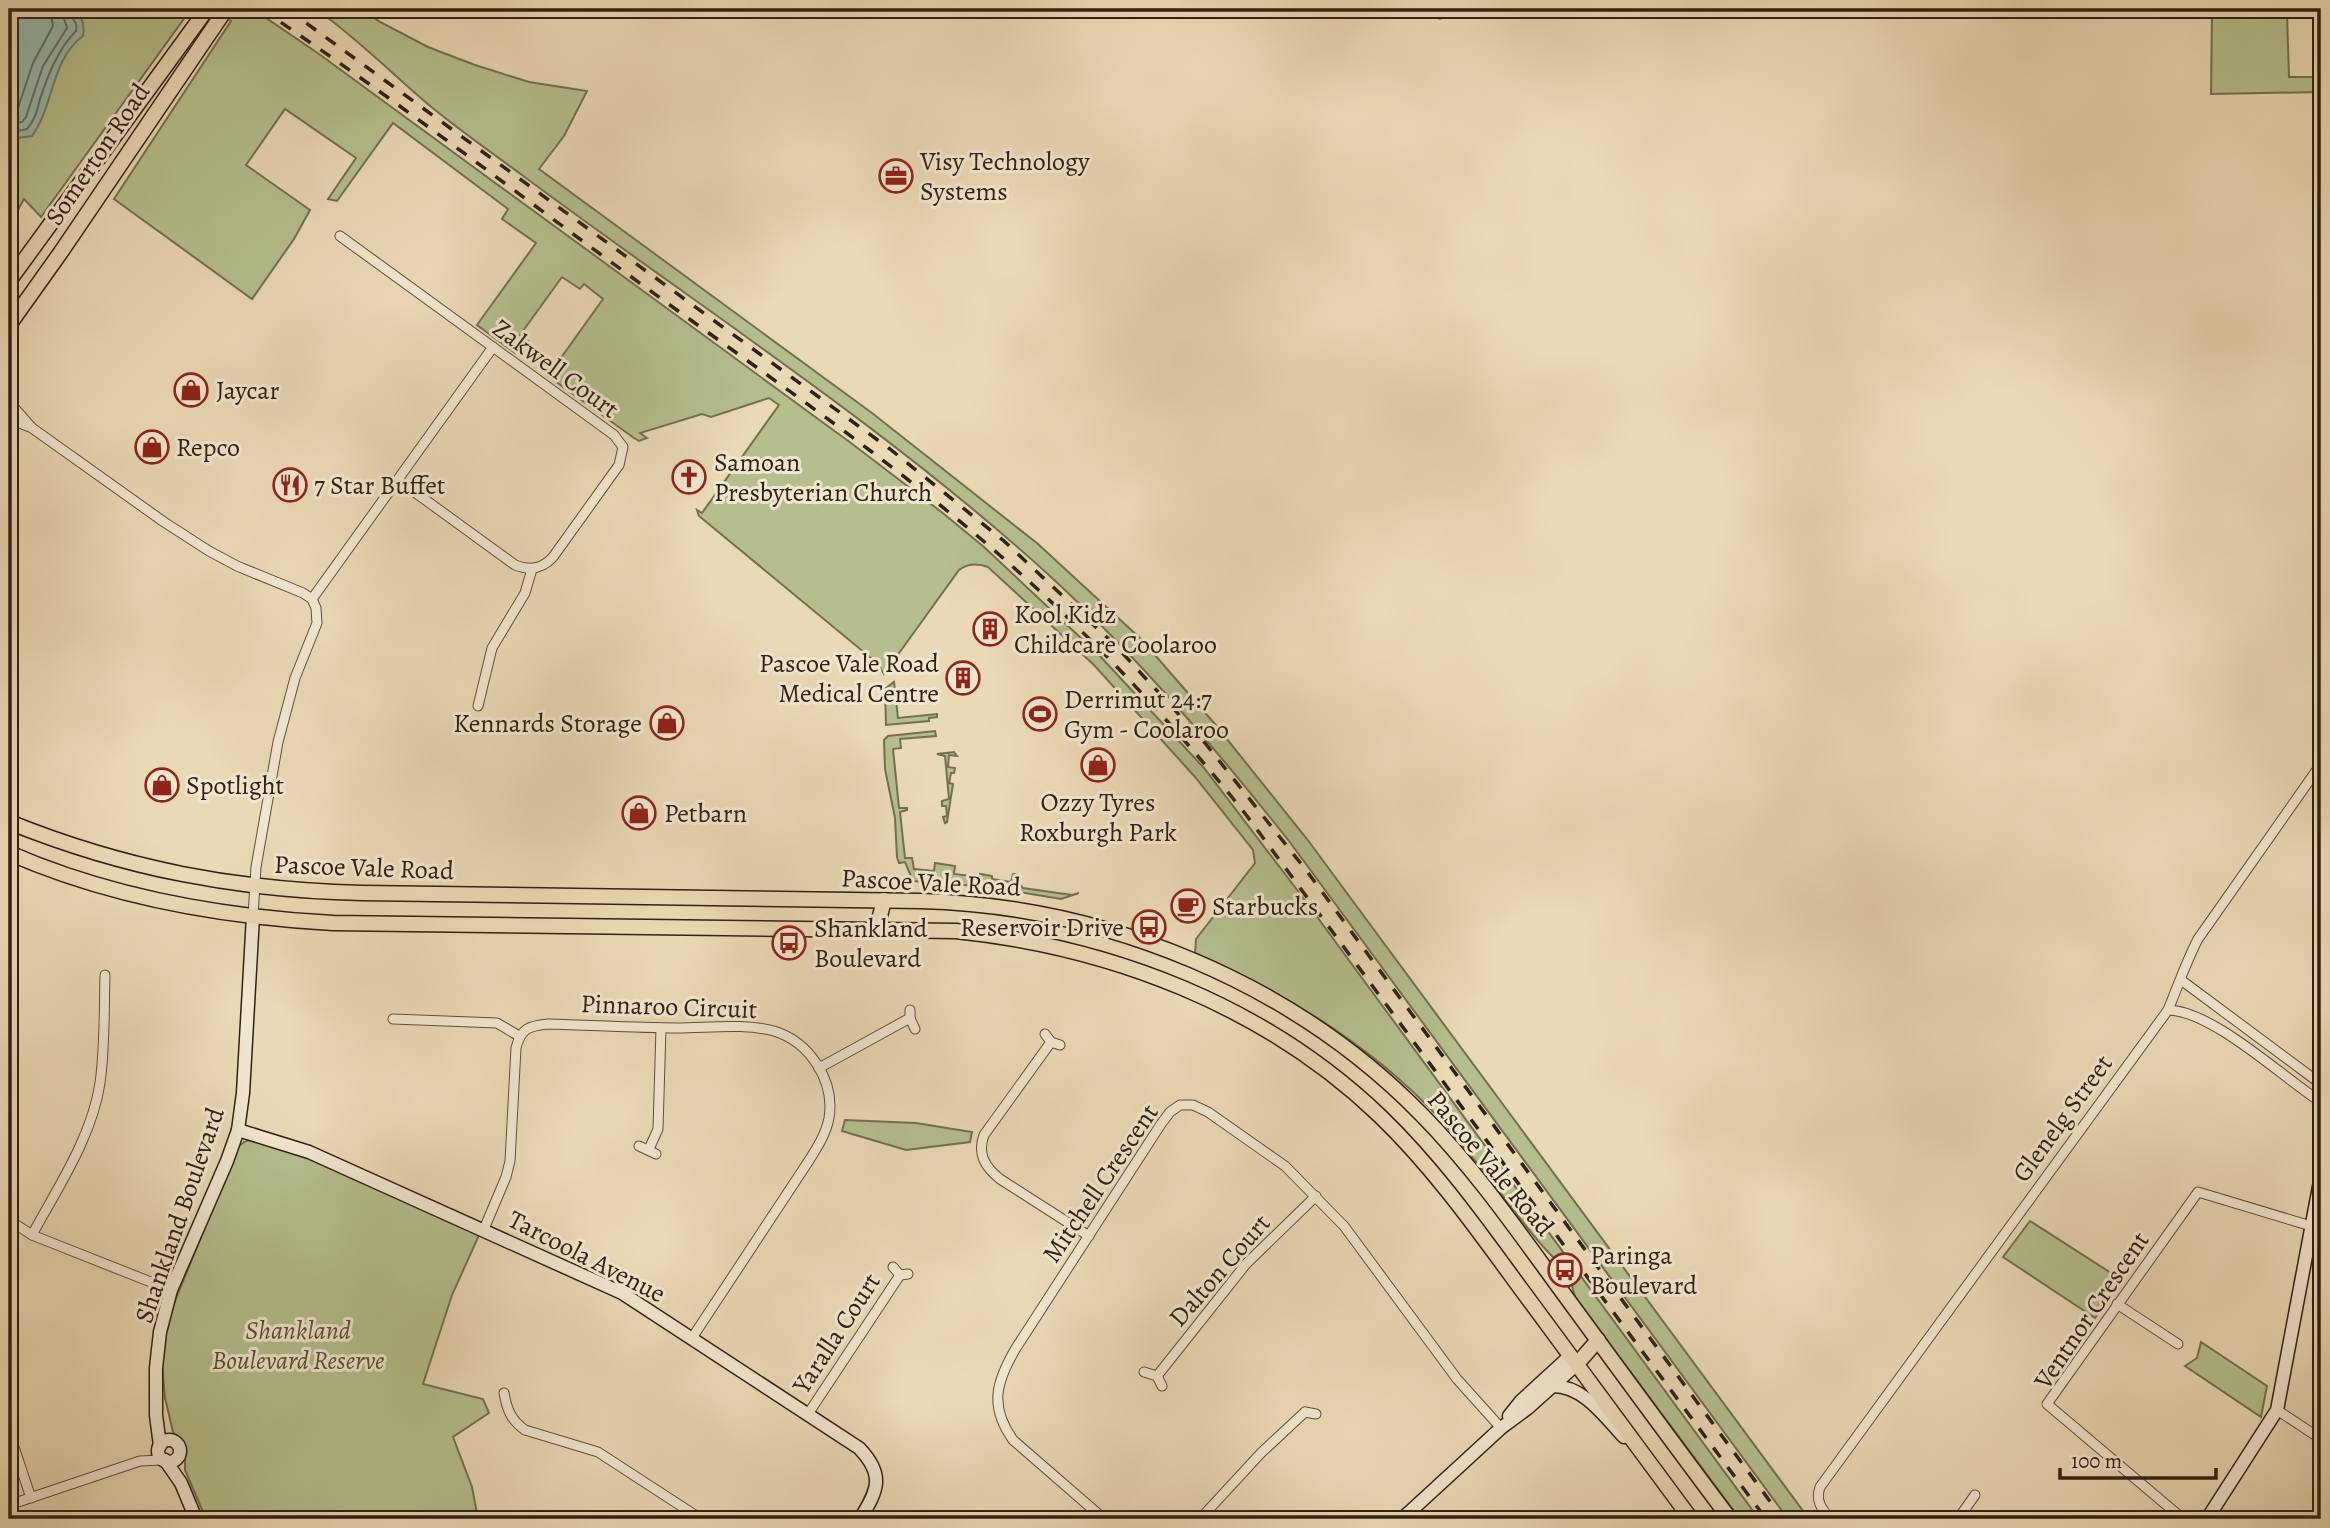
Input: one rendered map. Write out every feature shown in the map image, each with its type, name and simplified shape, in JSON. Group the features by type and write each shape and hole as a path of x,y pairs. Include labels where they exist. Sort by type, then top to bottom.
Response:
{"main road":[{"name":"Somerton Road","path":"9,281 207,9"},
{"name":"Somerton Road","path":"9,325 224,12"},
{"name":"Pascoe Vale Road","path":"9,822 55,840 171,874 254,887 362,894 878,900 994,906 1069,920 1121,934 1212,968 1291,1011 1362,1060 1439,1133 1485,1187 1730,1519"},
{"name":"Pascoe Vale Road","path":"9,853 115,890 187,907 253,916 333,923 956,931 1005,936 1098,956 1189,990 1268,1031 1356,1095 1399,1135 1447,1189 1691,1519"},
{"path":"877,928 878,900"},
{"path":"1574,1360 1598,1340"}],"street":[{"path":"1423,9 1440,14 1456,9"},
{"name":"Zakwell Court","path":"340,236 614,435 623,447 619,465 553,557 547,564 532,569"},
{"path":"312,599 493,347"},
{"path":"9,402 32,428 164,522 209,551 312,599 316,608 317,624 295,678 278,742 263,822 253,916"},
{"path":"9,419 32,428"},
{"path":"398,480 515,565 532,569 525,593 492,648 478,706"},
{"name":"Glenelg Street","path":"1830,1519 1819,1504 1817,1496 1820,1487 2168,1010 2181,981 2185,963 2198,939 2321,764"},
{"name":"Shankland Boulevard","path":"159,1446 156,1368 160,1332 172,1290 238,1130 243,1093 253,916"},
{"path":"32,1235 83,1139 93,1111 100,1083 105,975"},
{"path":"2181,981 2321,1084"},
{"path":"2168,1010 2188,1013 2217,1029 2321,1102"},
{"path":"820,1068 910,1014 915,1029"},
{"path":"390,1019 496,1023 519,1036 515,1061 510,1161 484,1229"},
{"name":"Pinnaroo Circuit","path":"519,1036 525,1029 548,1024 771,1030 797,1042 820,1068 830,1097 828,1121 822,1140 692,1338"},
{"path":"639,1146 653,1152 658,1129 661,1028"},
{"path":"1052,1041 984,1135 982,1160 1000,1179 1089,1236"},
{"name":"Mitchell Crescent","path":"1104,1519 1013,1440 1005,1429 997,1401 998,1384 1004,1369 1161,1124 1170,1112 1180,1105 1193,1105 1208,1112 1285,1166 1316,1196 1345,1226 1457,1379 1501,1428"},
{"name":"Tarcoola Avenue","path":"238,1130 309,1152 622,1293 859,1448 870,1460 876,1473 877,1488 860,1519"},
{"path":"2207,1519 2277,1410 2321,1176"},
{"name":"Ventnor Crescent","path":"2183,1519 2047,1404 2198,1192 2311,1226"},
{"name":"Dalton Court","path":"1157,1376 1233,1279 1316,1196"},
{"path":"9,1220 32,1235 172,1290"},
{"name":"Yaralla Court","path":"808,1414 900,1272"},
{"path":"2117,1304 2178,1344"},
{"path":"1402,1519 1501,1428 1553,1386 1574,1360"},
{"path":"1501,1428 1521,1401 1574,1360"},
{"path":"1144,1372 1157,1376 1162,1386"},
{"path":"1553,1386 1570,1389 1586,1398 1625,1438 1631,1439"},
{"path":"505,1391 510,1416 525,1430 598,1452 701,1519"},
{"name":"Shankland Boulevard","path":"156,1403 173,1441"},
{"path":"1200,1519 1303,1408 1316,1414"},
{"path":"2277,1410 2321,1439"},
{"path":"9,1432 31,1497"},
{"path":"140,1461 166,1440 173,1441 179,1448 181,1483"},
{"path":"159,1446 159,1454 181,1483 196,1519"},
{"path":"9,1505 140,1461 170,1461 178,1456"},
{"path":"1958,1519 1975,1495"}],"green space":[{"path":"9,9 191,9 41,217 24,199 9,226"},
{"path":"214,9 253,9 319,54 944,514 984,547 1099,655 1204,768 1304,899 1759,1519 1740,1519 1575,1297 1568,1270 1559,1258 1556,1260 1541,1245 1441,1120 1387,1069 1327,1024 1262,986 1195,953 1196,939 1255,863 1253,850 1195,777 1094,665 988,567 973,564 959,570 884,674 879,666 872,663 871,658 699,516 697,510 702,513 779,405 769,398 711,417 702,414 640,433 647,438 639,441 548,376 603,299 584,284 580,289 562,277 520,335 528,341 515,353 477,325 536,243 502,219 508,209 393,123 337,201 328,199 356,158 285,109 246,165 310,210 294,239 252,299 114,199 231,21"},
{"path":"316,9 361,9 428,47 475,65 529,82 587,91 564,136 539,169 872,413 1038,544 1141,639 1214,723 1307,839 1809,1519 1788,1519 1289,841 1204,738 1115,639 989,522 924,470 859,419 463,132"},
{"path":"2212,13 2287,14 2289,77 2321,77 2321,92 2211,94"},
{"path":"894,682 898,718 937,714 937,717 929,718 929,721 886,725 885,689"},
{"path":"935,731 936,736 900,739 901,748 893,749 899,808 907,808 900,812 905,858 912,858 914,869 934,871 935,863 955,866 954,874 979,877 980,874 1011,882 1013,874 1020,875 1019,883 1023,888 1072,895 1079,893 1061,899 990,887 913,881 905,862 899,863 897,857 895,818 885,769 884,740 888,736"},
{"path":"954,752 957,756 949,755 948,767 955,768 949,783 953,784 947,822 945,823 943,817 947,816 946,806 942,806 942,801 949,799 945,756 937,754"},
{"path":"845,1120 916,1123 972,1132 970,1142 906,1150 842,1131"},
{"name":"Shankland Boulevard Reserve","path":"251,1139 307,1156 480,1233 452,1295 423,1384 483,1399 489,1413 453,1437 472,1487 478,1519 206,1519 185,1470 185,1447 173,1432 165,1398 162,1365 166,1333 174,1303 238,1147"},
{"path":"2030,1221 2122,1280 2095,1318 2003,1257"},
{"path":"2201,1342 2267,1386 2261,1417 2185,1366 2197,1358"}],"water":[{"path":"9,9 75,9 84,28 83,36 65,57 45,111 32,136 9,139"}],"railway":[{"path":"261,9 405,110 865,447 995,551 1095,645 1158,711 1247,816 1766,1519"},
{"path":"287,9 890,449 1004,541 1115,645 1205,743 1306,870 1783,1519"}],"place":[{"name":"Visy Technology Systems","path":"896,176"},
{"name":"Jaycar","path":"191,390"},
{"name":"Repco","path":"152,447"},
{"name":"Samoan Presbyterian Church","path":"689,477"},
{"name":"7 Star Buffet","path":"290,485"},
{"name":"Kool Kidz Childcare Coolaroo","path":"990,629"},
{"name":"Pascoe Vale Road Medical Centre","path":"963,678"},
{"name":"Derrimut 24:7 Gym - Coolaroo","path":"1040,714"},
{"name":"Kennards Storage","path":"667,723"},
{"name":"Ozzy Tyres Roxburgh Park","path":"1098,765"},
{"name":"Spotlight","path":"162,785"},
{"name":"Petbarn","path":"639,813"},
{"name":"Starbucks","path":"1188,906"},
{"name":"Reservoir Drive","path":"1149,927"},
{"name":"Shankland Boulevard","path":"789,943"},
{"name":"Paringa Boulevard","path":"1565,1270"}]}
